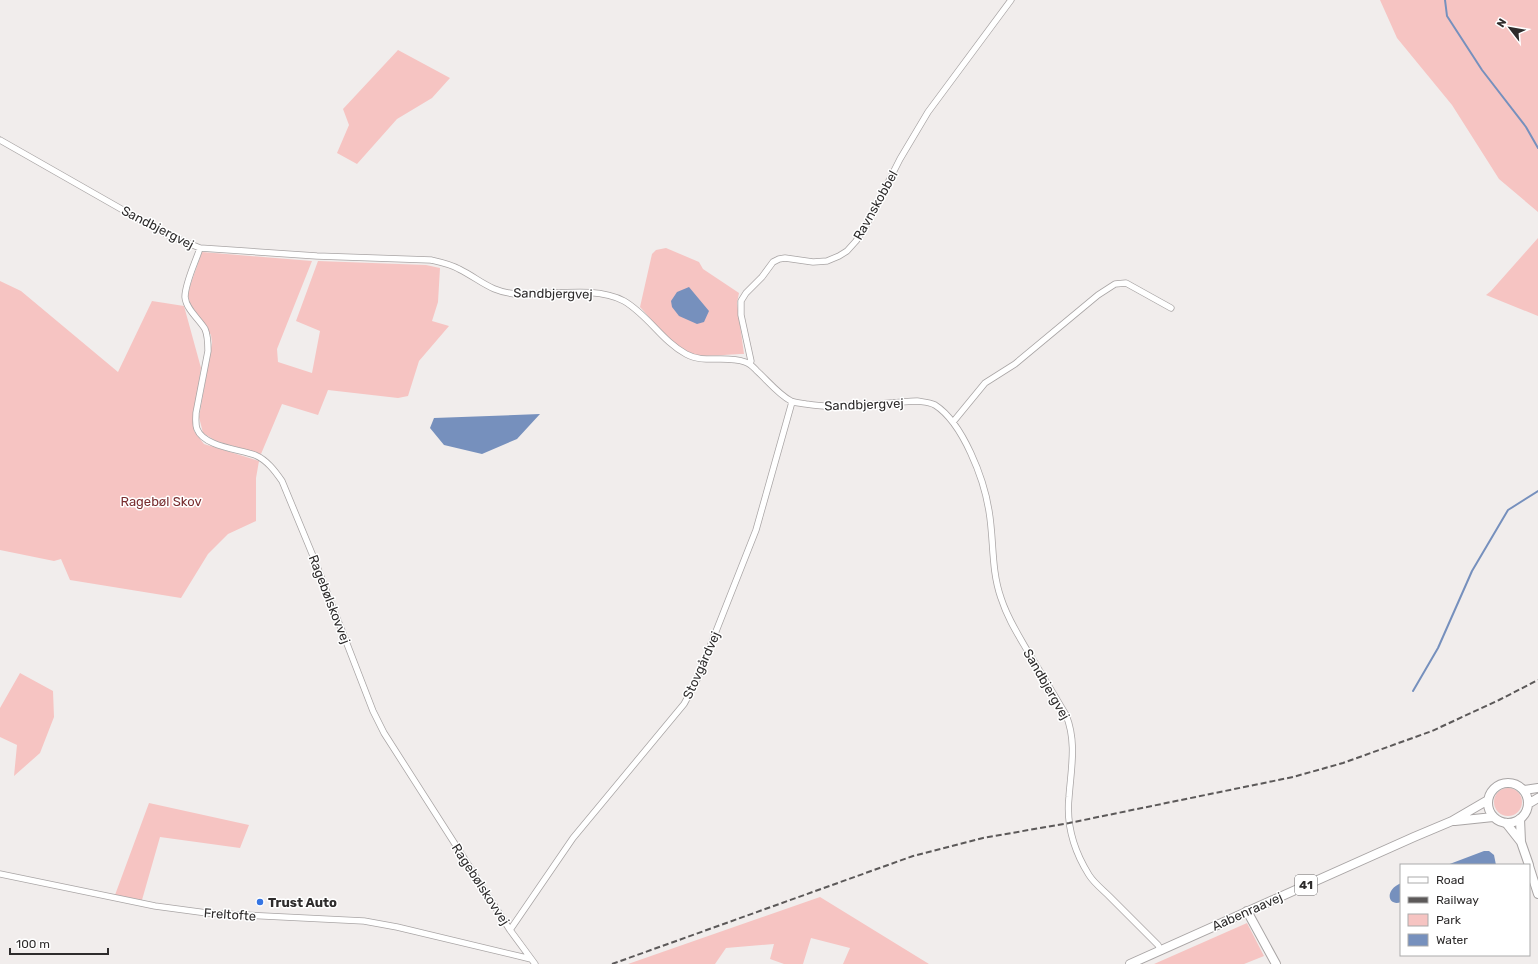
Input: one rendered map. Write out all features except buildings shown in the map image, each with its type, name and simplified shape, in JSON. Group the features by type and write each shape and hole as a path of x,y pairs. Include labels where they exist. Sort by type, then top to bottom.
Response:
{"main road":[{"name":"41","path":"1488,800 1493,789 1503,783 1516,784 1524,790 1538,788"},
{"path":"1488,800 1488,806 1493,817 1502,822 1511,823 1520,819 1525,814 1528,799 1524,790"},
{"path":"1528,804 1538,798"},
{"name":"Aabenraavej","path":"1130,964 1452,821 1488,800"},
{"name":"Aabenraavej","path":"1452,821 1493,817"},
{"path":"1520,819 1521,842 1528,864"},
{"path":"1506,823 1521,842"},
{"path":"1530,869 1538,894"},
{"path":"1247,911 1276,964"}],"street":[{"name":"Ravnskobbel","path":"750,364 751,360 742,315 741,301 746,293 762,277 773,262 780,259 785,258 813,262 827,261 847,251 856,241 867,224 900,160 928,112 1011,0"},
{"name":"Sandbjergvej","path":"0,140 168,235 200,248 317,256 431,260 448,264 460,269 486,286 500,291 517,294 575,292 608,295 624,301 672,344 687,354 703,359 734,360 750,364"},
{"name":"Ragebølskovvej","path":"200,248 187,286 185,297 188,305 205,330 208,340 208,351 196,413 196,424 198,430 206,439 219,445 256,456 266,462 282,481 314,556 373,711 384,734 510,930 533,962"},
{"path":"953,422 985,383 1015,364 1098,295 1115,284 1126,283 1172,308"},
{"path":"750,364 782,395 792,402"},
{"name":"Sandbjergvej","path":"792,402 832,406 925,402 934,405 953,422 971,454 985,492 990,512 995,578 1007,616 1066,715 1070,725 1073,743 1073,761 1068,798 1069,823 1072,839 1078,855 1090,877 1158,945 1161,950"},
{"name":"Stovgårdvej","path":"510,930 573,838 684,704 696,682 756,530 792,402"},
{"name":"Freltofte","path":"0,874 148,905 207,913 364,922 397,927 533,962"}],"green space":[{"path":"1380,0 1538,0 1538,212 1499,179 1452,105 1397,38"},
{"path":"398,50 450,78 432,98 397,119 357,164 337,153 349,125 343,109"},
{"path":"1538,238 1538,316 1486,295"},
{"path":"666,248 699,262 703,269 739,293 737,303 744,354 702,356 688,352 673,342 640,307 652,254 656,250"},
{"path":"202,252 312,261 277,349 278,362 312,373 320,331 296,321 318,261 426,265 440,268 438,302 432,321 449,326 419,361 408,396 398,398 328,390 318,415 282,404 261,454 216,441 203,433 199,417 212,343 211,335 190,303 188,296"},
{"name":"Ragebøl Skov","path":"0,281 21,291 118,372 152,301 184,306 201,368 194,414 194,431 204,444 259,461 256,478 256,521 228,534 208,554 181,598 70,580 61,559 54,561 0,550"},
{"path":"20,673 53,691 54,717 40,753 14,776 17,745 0,737 0,708"},
{"path":"1508,788 1518,792 1522,802 1518,812 1508,816 1498,812 1494,802 1498,792"},
{"path":"149,803 249,825 240,848 160,837 142,900 115,895"},
{"path":"820,897 929,964 843,964 850,948 811,938 803,964 784,964 770,959 774,944 726,948 715,964 628,964"},
{"path":"1247,923 1264,956 1244,964 1154,964"}],"water":[{"path":"689,287 709,311 704,322 697,324 679,316 672,307 671,301 677,292"},
{"path":"540,414 517,439 482,454 444,445 430,428 434,418"},
{"path":"1484,851 1489,851 1494,855 1496,864 1450,864"},
{"path":"1400,884 1400,902 1397,903 1393,902 1390,897 1390,894 1395,886"}],"waterway":[{"path":"1445,0 1447,16 1482,70 1526,127 1538,148"},
{"path":"1413,691 1438,648 1472,571 1508,510 1538,491"}],"railway":[{"path":"612,964 913,856 983,838 1069,823 1293,777 1343,763 1432,731 1538,680"}],"place":[{"name":"Trust Auto","path":"260,902"}]}
